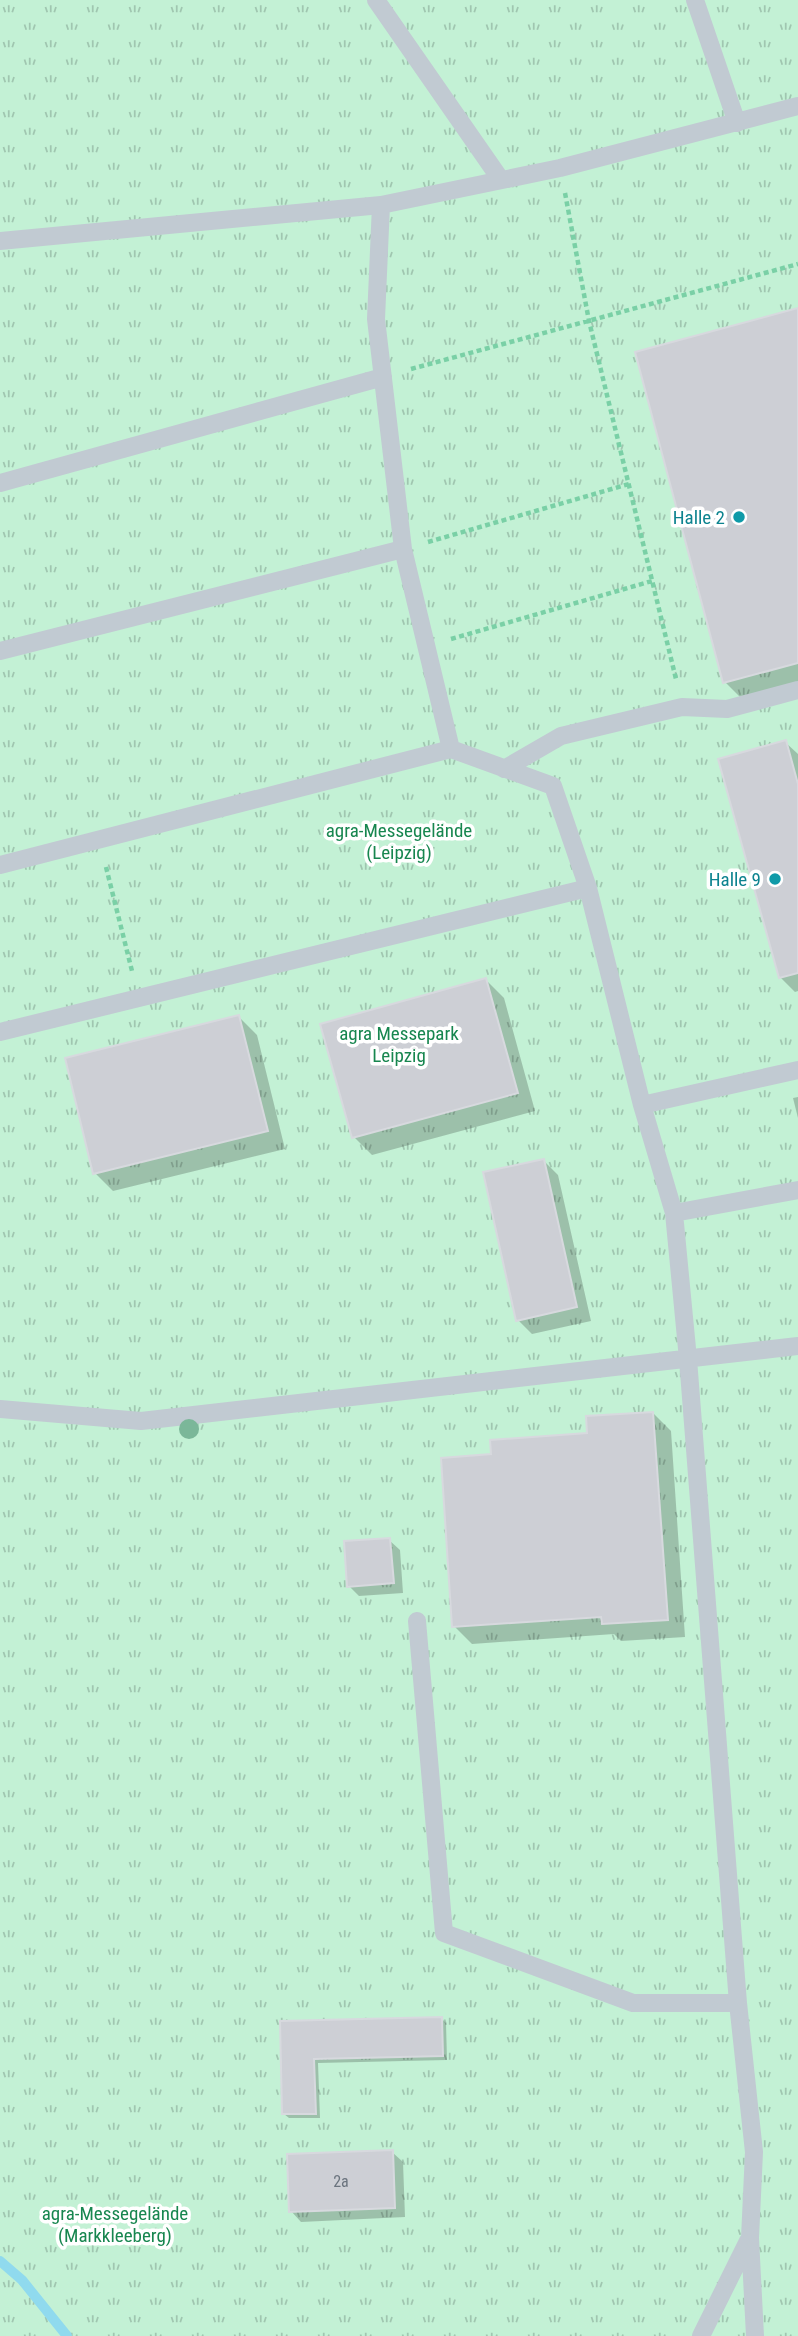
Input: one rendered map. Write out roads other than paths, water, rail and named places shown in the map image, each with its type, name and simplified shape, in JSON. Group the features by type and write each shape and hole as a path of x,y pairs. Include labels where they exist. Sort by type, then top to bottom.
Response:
{"lane":[{"path":"376,0 501,180"},
{"path":"695,0 737,123"},
{"path":"0,241 381,205 560,168 798,106"},
{"path":"381,205 376,319 403,549 451,749"},
{"path":"0,482 383,377"},
{"path":"0,650 403,549"},
{"path":"503,769 561,736 682,707 727,709 798,690"},
{"path":"0,865 451,749 553,786 588,888 642,1105 674,1213 688,1359 738,2003 754,2152 750,2238 755,2336"},
{"path":"0,1032 588,888"},
{"path":"642,1105 798,1070"},
{"path":"674,1213 798,1190"},
{"path":"0,1409 141,1421 798,1346"},
{"path":"417,1621 444,1933 633,2003 738,2003"},
{"path":"701,2336 750,2238"}],"waterway":[{"path":"0,2261 22,2280 67,2336"}],"place":[{"name":"Halle 2","path":"739,517"},
{"name":"Halle 9","path":"775,879"}],"park label":[{"name":"agra-Messegelände (Leipzig)","path":"399,841"},
{"name":"agra Messepark Leipzig","path":"399,1044"},
{"name":"agra-Messegelände (Markkleeberg)","path":"115,2224"}]}
